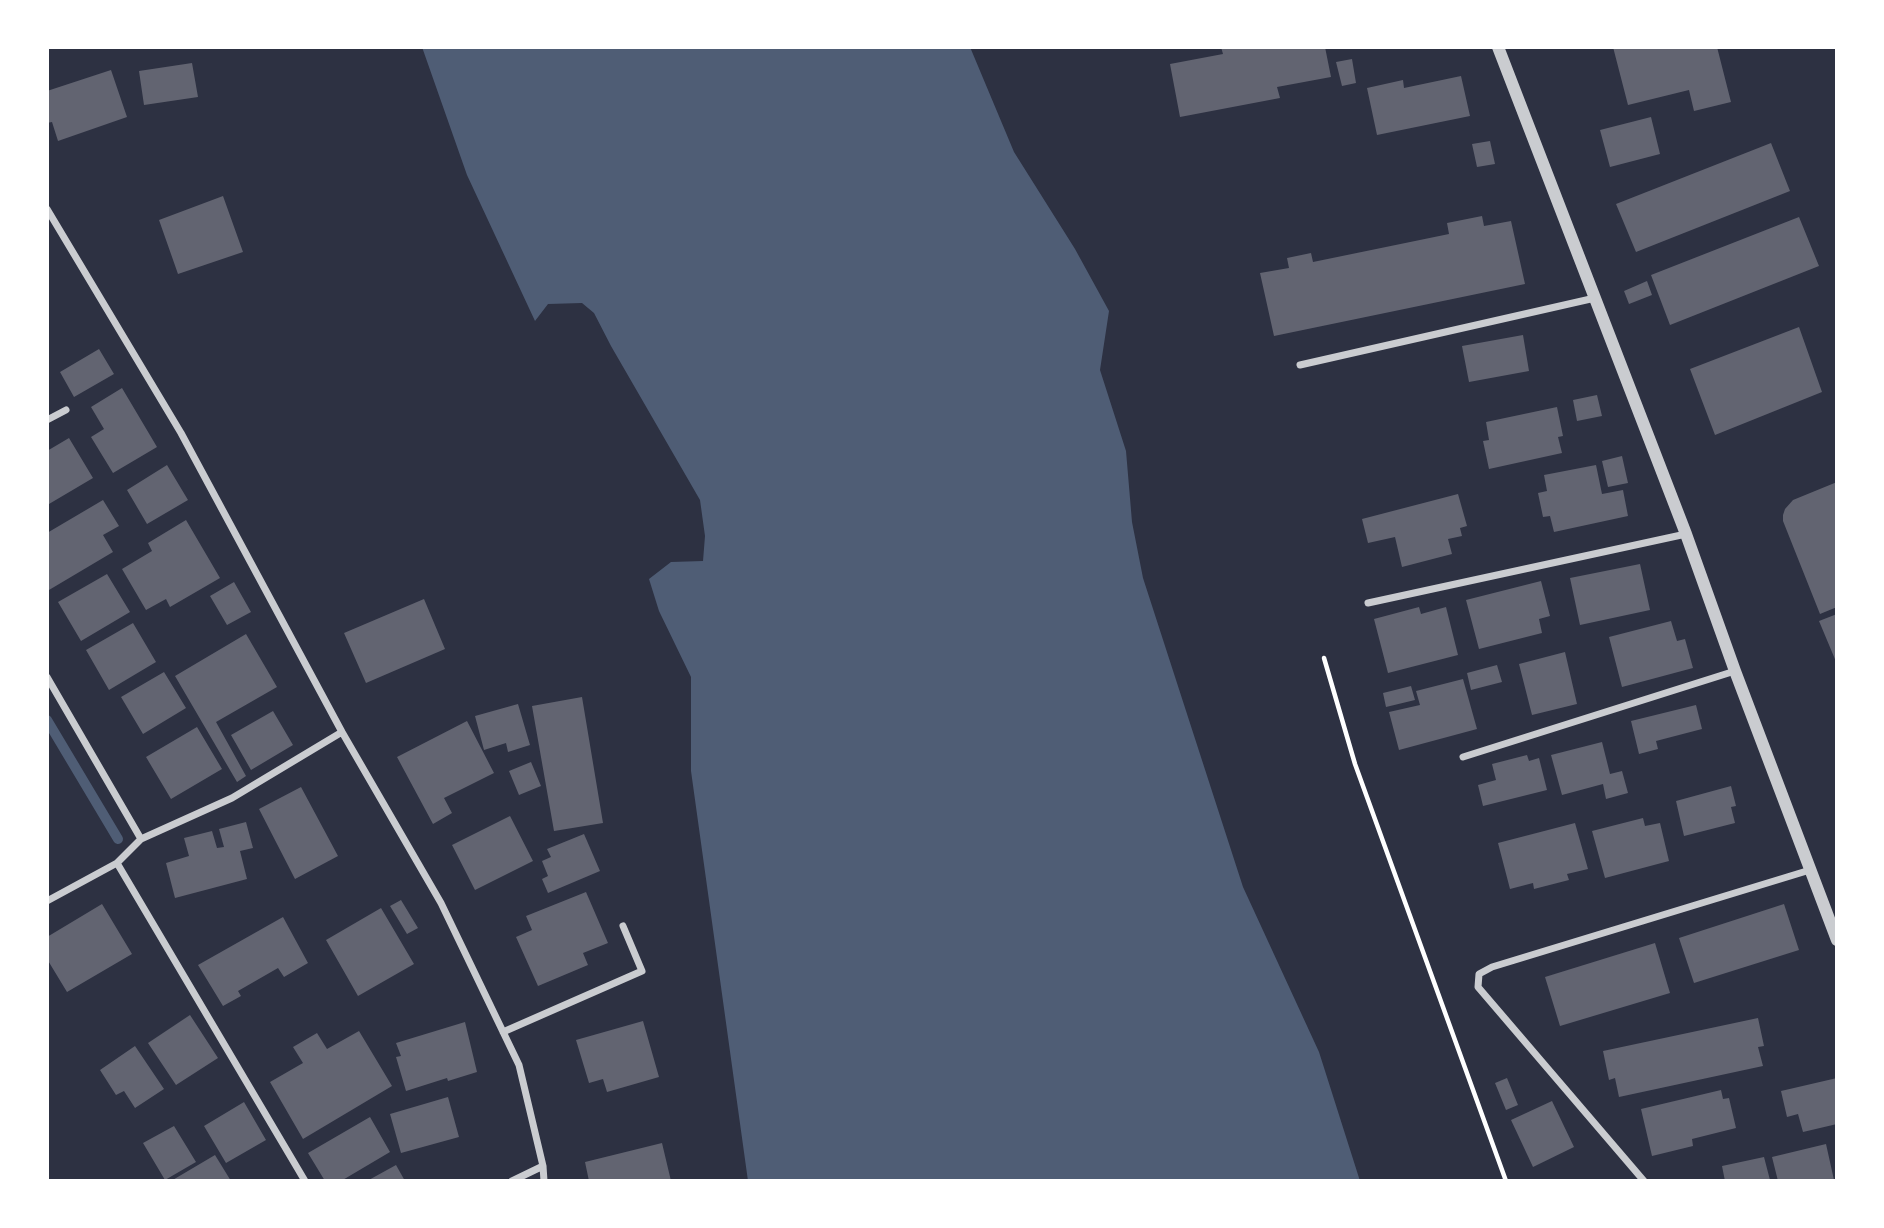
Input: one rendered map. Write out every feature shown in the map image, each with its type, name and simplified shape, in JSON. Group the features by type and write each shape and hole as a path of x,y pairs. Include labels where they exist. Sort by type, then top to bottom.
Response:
{"street":[{"path":"1498,47 1686,534 1837,940"},
{"path":"47,209 181,433 342,732 441,904 519,1065 543,1166 544,1181"},
{"path":"1300,365 1595,298"},
{"path":"47,420 66,410"},
{"path":"1367,603 1686,534"},
{"path":"1463,757 1735,671"},
{"path":"47,677 141,839"},
{"path":"47,901 117,863 141,839 232,798 342,732"},
{"path":"117,863 305,1181"},
{"path":"1644,1181 1478,987 1479,974 1492,967 1810,870"},
{"path":"503,1032 642,971 623,926"},
{"path":"512,1181 543,1166"}],"path":[{"path":"1324,658 1355,764 1506,1181"}],"water":[{"path":"422,47 970,47 1014,152 1075,249 1109,311 1100,370 1126,451 1132,522 1143,578 1243,887 1319,1052 1360,1181 748,1181 691,771 691,677 659,611 649,579 671,562 703,561 705,536 700,500 594,313 582,303 548,304 535,321 467,175"}],"building":[{"path":"1221,47 1325,47 1331,77 1277,87 1280,98 1180,117 1170,64 1223,54"},
{"path":"1613,47 1717,47 1731,102 1694,111 1689,90 1628,105"},
{"path":"1352,59 1356,83 1342,86 1336,62"},
{"path":"192,63 198,97 144,105 139,71"},
{"path":"111,70 127,117 58,141 52,122 47,123 47,91"},
{"path":"1461,76 1470,116 1377,135 1367,88 1403,80 1404,88"},
{"path":"1651,117 1660,154 1610,167 1600,130"},
{"path":"1490,141 1495,164 1477,167 1472,144"},
{"path":"1771,143 1790,191 1636,252 1616,204"},
{"path":"223,196 243,252 178,274 159,220"},
{"path":"1482,216 1484,226 1511,221 1525,284 1274,336 1260,273 1289,268 1287,258 1311,253 1313,262 1449,234 1447,223"},
{"path":"1799,217 1819,266 1670,325 1651,275"},
{"path":"1647,281 1652,295 1629,304 1624,291"},
{"path":"1799,327 1822,392 1715,435 1690,369"},
{"path":"1523,335 1529,371 1469,382 1462,346"},
{"path":"99,349 114,374 74,397 60,372"},
{"path":"122,388 157,447 113,473 91,437 104,429 91,407"},
{"path":"1597,395 1602,416 1577,421 1573,400"},
{"path":"1557,407 1563,436 1558,437 1562,453 1489,469 1483,441 1489,440 1486,422"},
{"path":"69,438 93,478 49,504 47,451"},
{"path":"1622,456 1628,483 1608,487 1602,461"},
{"path":"167,465 188,500 147,524 127,490"},
{"path":"1596,465 1602,494 1623,490 1628,516 1554,532 1550,516 1543,517 1538,493 1547,491 1544,475"},
{"path":"1837,482 1837,607 1820,614 1783,521 1783,515 1793,500"},
{"path":"1458,494 1467,526 1460,528 1462,536 1448,539 1452,554 1402,567 1395,537 1368,543 1362,519"},
{"path":"103,500 119,526 103,535 113,552 49,590 47,533"},
{"path":"186,520 220,578 170,607 166,599 146,610 122,569 152,551 148,543"},
{"path":"1640,564 1650,610 1580,625 1570,578"},
{"path":"107,574 130,612 81,641 58,602"},
{"path":"1541,581 1550,616 1539,619 1542,633 1479,649 1466,600"},
{"path":"234,582 251,612 227,625 210,596"},
{"path":"424,599 445,649 366,683 344,633"},
{"path":"1419,607 1421,614 1446,607 1458,655 1388,673 1374,619"},
{"path":"1837,614 1837,664 1819,621"},
{"path":"1671,621 1677,641 1685,639 1693,668 1622,687 1609,637"},
{"path":"133,623 156,662 109,690 86,650"},
{"path":"246,634 277,687 216,722 246,776 237,782 175,676"},
{"path":"1565,652 1577,704 1532,715 1519,664"},
{"path":"1497,665 1502,682 1471,690 1467,673"},
{"path":"164,672 186,708 143,734 121,697"},
{"path":"1463,679 1477,729 1399,750 1389,712 1420,705 1416,691"},
{"path":"1411,686 1415,700 1386,707 1383,693"},
{"path":"582,697 603,823 554,831 532,706"},
{"path":"518,704 530,745 508,752 506,743 484,750 475,716"},
{"path":"1696,705 1702,729 1656,741 1658,749 1639,754 1631,721"},
{"path":"273,711 293,745 251,770 231,735"},
{"path":"467,721 494,773 444,798 452,813 433,824 397,757"},
{"path":"197,727 222,769 171,799 146,757"},
{"path":"1602,742 1610,774 1622,771 1628,793 1606,799 1603,784 1562,795 1551,755"},
{"path":"1527,755 1529,761 1539,758 1547,790 1483,806 1478,785 1496,780 1492,764"},
{"path":"531,762 541,786 519,795 509,771"},
{"path":"1731,786 1736,806 1731,807 1735,823 1684,836 1676,801"},
{"path":"301,787 338,856 295,879 259,809"},
{"path":"510,816 533,861 475,890 452,845"},
{"path":"1643,818 1645,826 1660,823 1669,861 1605,878 1592,831"},
{"path":"246,822 253,848 240,851 247,879 175,898 166,863 189,856 184,838 212,831 217,848 224,847 219,829"},
{"path":"1575,823 1588,869 1567,874 1569,880 1534,889 1533,883 1510,889 1498,843"},
{"path":"584,834 600,871 548,893 542,879 548,876 542,861 551,857 547,849"},
{"path":"586,892 608,943 583,953 588,965 538,986 516,937 532,930 526,916"},
{"path":"401,900 418,928 407,934 390,906"},
{"path":"102,904 132,954 67,992 47,959 47,937"},
{"path":"1784,904 1799,950 1694,983 1679,938"},
{"path":"381,908 414,964 358,996 326,940"},
{"path":"283,917 308,963 284,977 278,968 238,991 241,996 223,1006 198,965"},
{"path":"1655,943 1670,993 1560,1026 1545,977"},
{"path":"190,1015 218,1058 176,1085 148,1043"},
{"path":"1758,1018 1764,1046 1758,1047 1763,1066 1619,1097 1615,1078 1609,1080 1603,1051"},
{"path":"643,1021 659,1077 607,1092 603,1079 589,1083 576,1040"},
{"path":"465,1022 477,1072 406,1091 396,1057 401,1056 396,1043"},
{"path":"359,1031 392,1086 303,1139 270,1082 303,1063 293,1047 317,1033 327,1049"},
{"path":"135,1046 164,1089 135,1108 124,1091 116,1095 100,1070"},
{"path":"1507,1078 1518,1105 1506,1110 1495,1083"},
{"path":"1837,1078 1837,1124 1803,1132 1798,1114 1787,1117 1781,1091"},
{"path":"1721,1090 1723,1099 1729,1098 1736,1128 1692,1139 1693,1146 1652,1156 1641,1109"},
{"path":"448,1097 459,1137 401,1153 390,1114"},
{"path":"1552,1101 1574,1147 1533,1167 1511,1120"},
{"path":"244,1102 266,1140 226,1163 204,1126"},
{"path":"370,1117 390,1152 341,1181 325,1181 308,1153"},
{"path":"174,1126 196,1162 165,1180 143,1143"},
{"path":"662,1143 671,1181 589,1181 585,1162"},
{"path":"1826,1144 1834,1180 1778,1181 1772,1157"},
{"path":"215,1155 231,1181 171,1181"},
{"path":"1764,1157 1770,1180 1725,1181 1722,1166"},
{"path":"396,1165 405,1181 367,1181"}],"waterway":[{"path":"47,720 118,839"}]}
